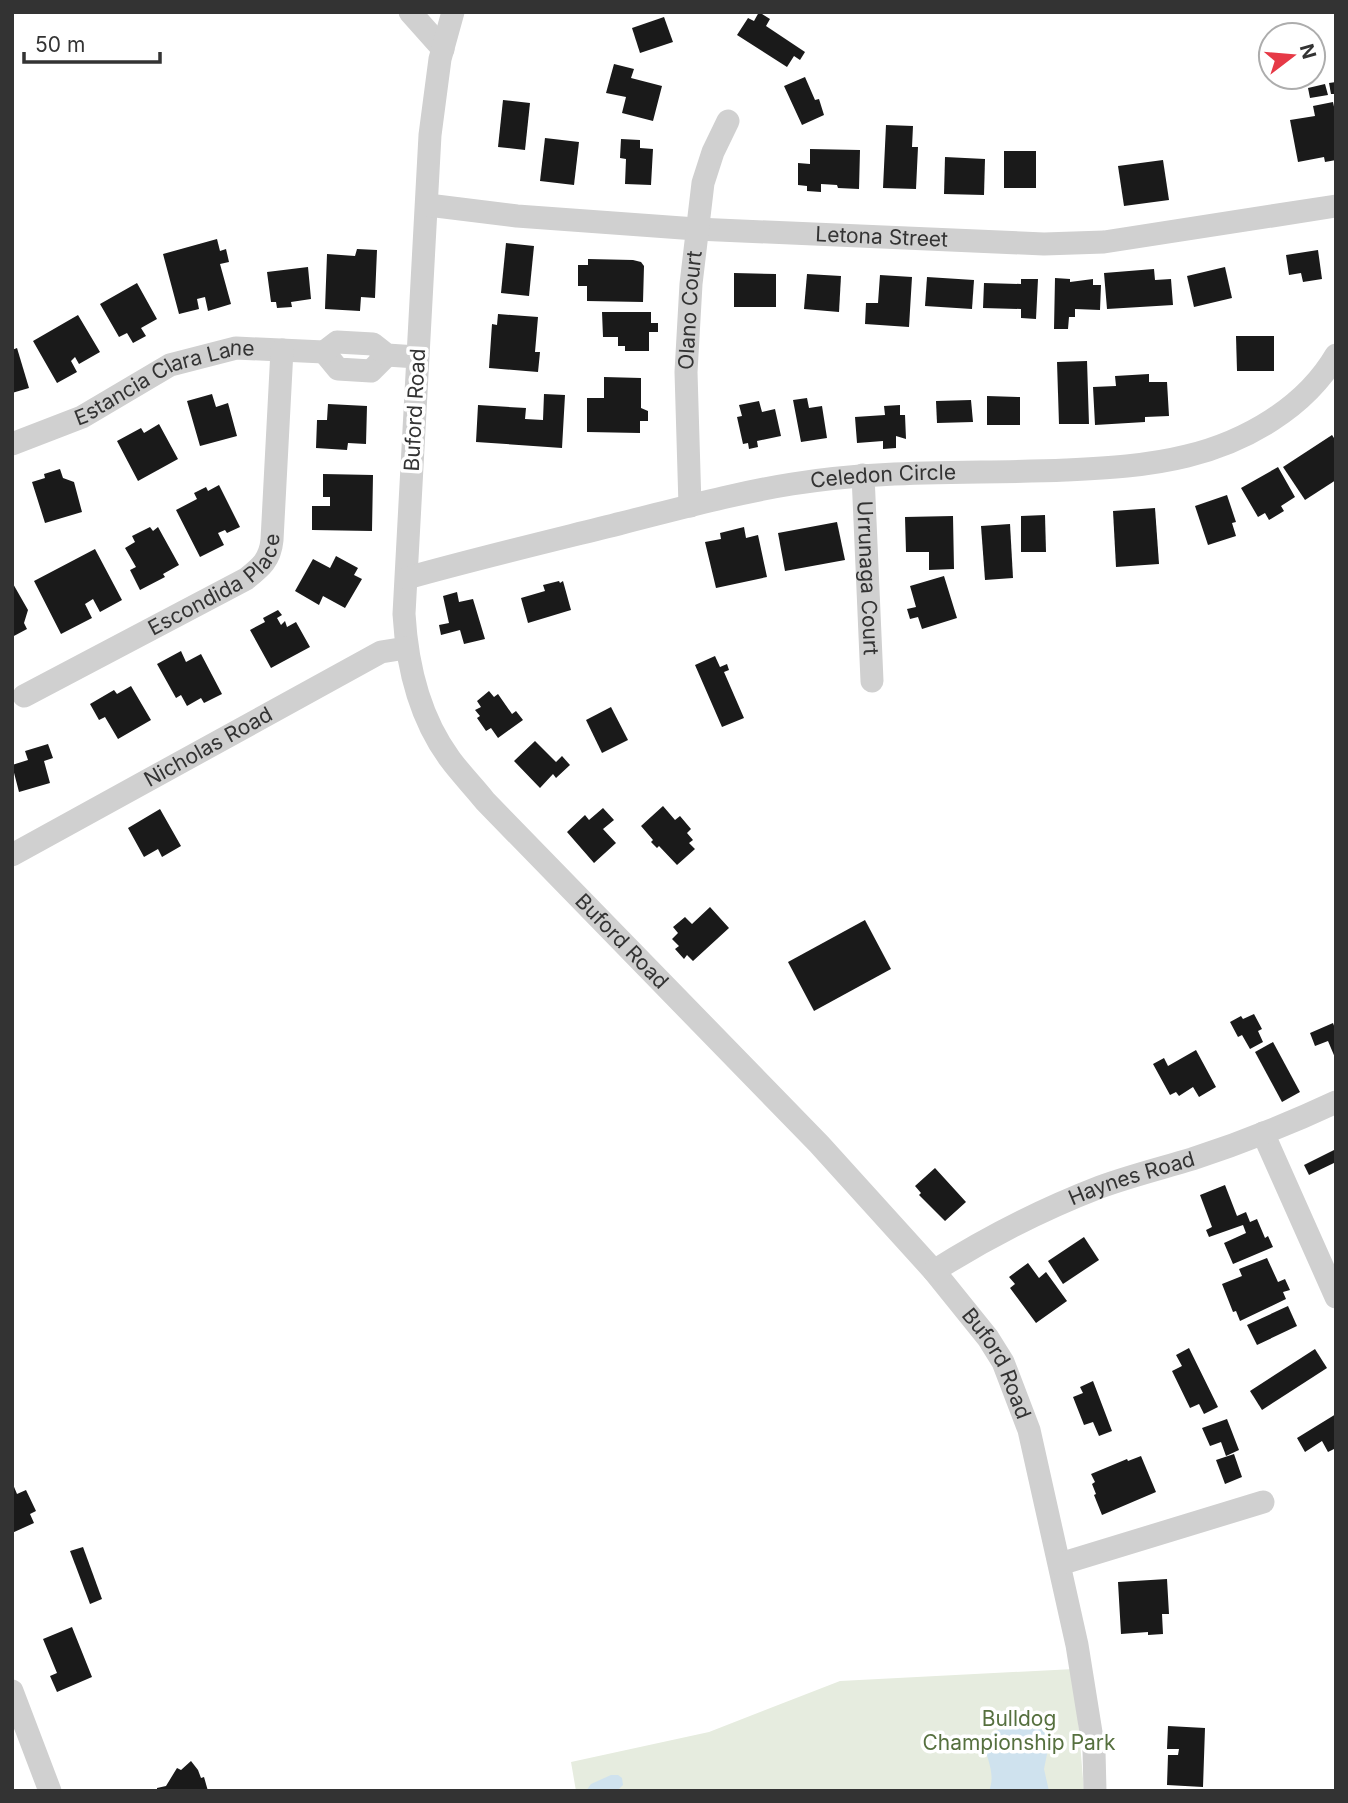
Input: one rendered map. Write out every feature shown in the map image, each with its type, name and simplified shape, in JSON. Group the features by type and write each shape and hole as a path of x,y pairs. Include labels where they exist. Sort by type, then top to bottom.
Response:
{"street":[{"path":"410,12 443,49"},
{"name":"Buford Road","path":"453,12 443,49 430,135 404,614 406,648 418,695 432,730 449,758 485,801 819,1144 934,1271 988,1338 1003,1362 1029,1430 1060,1564 1094,1751 1095,1791"},
{"name":"Olano Court","path":"690,506 686,372 696,229 702,183 728,121"},
{"name":"Letona Street","path":"428,205 517,216 696,229 1044,244 1104,242 1336,206"},
{"name":"Estancia Clara Lane","path":"12,444 82,417 170,365 236,348 324,352 338,369 371,371 387,355 418,357"},
{"name":"Escondida Place","path":"24,696 246,579 262,567 271,555 282,350"},
{"name":"Celedon Circle","path":"407,578 690,506 791,484 863,475 1117,467 1186,456 1217,446 1269,422 1304,395 1329,368 1336,355"},
{"name":"Urrunaga Court","path":"863,475 872,681"},
{"name":"Nicholas Road","path":"12,855 381,652 406,648"},
{"name":"Haynes Road","path":"934,1271 1056,1205 1102,1186 1195,1158 1263,1133 1336,1102"},
{"path":"1263,1133 1336,1297"},
{"path":"1060,1564 1263,1502"},
{"path":"12,1691 50,1791"}],"green space":[{"name":"Bulldog Championship Park","path":"1074,1669 1084,1791 576,1791 571,1762 709,1732 840,1681"}],"water":[{"path":"1028,1720 1045,1728 1050,1739 1044,1769 1049,1791 989,1791 991,1773 983,1742 994,1731"},
{"path":"611,1775 622,1778 623,1785 617,1791 586,1791 591,1784"}],"building":[{"path":"759,12 770,19 766,26 805,52 800,60 794,56 787,67 737,35 748,18 754,21"},
{"path":"664,17 673,42 640,53 632,28"},
{"path":"614,64 634,69 631,78 662,86 653,121 622,113 626,97 606,93"},
{"path":"805,77 815,100 819,99 824,115 802,125 784,86"},
{"path":"1336,82 1336,94 1331,94 1329,83"},
{"path":"1309,91 1327,91 1328,95 1310,98"},
{"path":"503,100 530,103 525,150 498,147"},
{"path":"1333,102 1336,116 1336,160 1325,162 1324,157 1298,162 1290,120 1315,116 1313,106"},
{"path":"886,125 913,126 912,147 918,147 916,189 883,188"},
{"path":"545,138 579,142 574,185 540,181"},
{"path":"621,139 640,140 640,148 653,149 651,185 625,184 626,159 620,158"},
{"path":"810,149 860,150 859,189 821,184 821,192 807,191 807,186 798,185 798,163 810,164"},
{"path":"1004,151 1036,151 1036,188 1004,188"},
{"path":"945,157 985,159 984,195 944,194"},
{"path":"1163,160 1169,200 1124,206 1118,166"},
{"path":"217,239 220,251 226,249 229,262 220,264 231,304 208,311 205,297 197,299 199,309 179,314 163,254"},
{"path":"506,243 534,246 529,296 501,293"},
{"path":"357,249 377,250 375,298 361,297 360,311 325,309 327,254 355,256"},
{"path":"1318,250 1322,279 1303,282 1301,273 1289,275 1286,255"},
{"path":"588,259 641,262 644,266 643,302 587,301 587,286 578,286 578,265 588,265"},
{"path":"308,267 311,299 291,302 292,307 277,308 276,302 271,302 267,272"},
{"path":"1225,267 1232,298 1194,307 1187,276"},
{"path":"1154,269 1155,280 1171,279 1173,305 1107,309 1104,273"},
{"path":"734,273 776,274 776,307 734,307"},
{"path":"807,274 841,276 839,312 804,309"},
{"path":"880,275 912,277 909,327 865,324 866,303 878,303"},
{"path":"927,277 974,280 972,309 925,306"},
{"path":"1055,278 1070,279 1070,282 1093,279 1093,285 1101,285 1100,310 1075,309 1075,317 1069,317 1068,329 1054,329"},
{"path":"1021,279 1038,279 1036,319 1021,318 1021,309 983,308 984,283 1021,284"},
{"path":"137,283 157,319 141,328 146,336 133,343 127,333 119,337 100,304"},
{"path":"602,312 651,312 651,323 658,323 658,332 649,332 649,351 625,351 625,346 618,346 618,337 603,337"},
{"path":"498,314 538,317 535,352 540,352 538,372 489,368 492,324 497,325"},
{"path":"78,315 100,352 79,364 75,357 71,361 77,372 57,383 33,341"},
{"path":"1236,336 1274,336 1274,371 1237,371"},
{"path":"17,348 29,388 12,393 12,350"},
{"path":"1087,361 1089,424 1059,424 1057,362"},
{"path":"1149,374 1149,382 1167,382 1169,416 1145,417 1145,422 1095,425 1093,387 1116,386 1115,376"},
{"path":"604,377 641,378 641,408 648,411 648,421 640,421 640,433 587,432 587,398 604,398"},
{"path":"212,394 216,407 228,403 237,436 200,446 187,401"},
{"path":"544,394 565,395 562,448 476,442 478,405 526,408 525,419 543,420"},
{"path":"987,396 1020,397 1020,425 987,425"},
{"path":"807,398 809,408 822,406 827,438 801,442 793,400"},
{"path":"971,400 973,422 937,423 936,401"},
{"path":"759,401 762,412 775,409 781,436 757,441 758,447 749,449 748,443 743,444 737,417 742,416 739,405"},
{"path":"328,404 367,406 366,444 348,443 347,450 316,448 317,420 327,420"},
{"path":"900,405 900,415 905,415 906,439 896,436 896,448 883,449 883,441 857,443 855,417 885,415 884,406"},
{"path":"159,424 178,459 138,481 117,441 141,428 144,433"},
{"path":"1332,435 1336,441 1336,480 1305,500 1283,467"},
{"path":"1278,467 1295,497 1281,506 1284,511 1269,520 1265,513 1258,517 1241,488"},
{"path":"60,469 63,478 74,482 82,512 45,523 32,482 45,478 44,474"},
{"path":"323,474 373,475 372,531 312,530 312,506 330,506 330,497 323,497"},
{"path":"219,485 240,527 227,533 225,530 218,533 224,545 200,557 176,510 197,499 194,493 206,487 208,491"},
{"path":"1227,495 1236,522 1232,523 1236,536 1208,545 1195,506"},
{"path":"1155,508 1159,564 1116,567 1113,511"},
{"path":"1045,515 1046,552 1021,552 1021,516"},
{"path":"953,516 954,569 929,570 929,552 906,552 905,517"},
{"path":"837,522 845,560 785,571 778,533"},
{"path":"1010,524 1013,578 985,580 981,526"},
{"path":"150,527 153,531 158,527 179,565 163,574 165,577 140,590 130,570 136,567 125,548 135,542 132,536"},
{"path":"744,527 746,538 758,535 767,577 716,588 705,542 721,539 720,533"},
{"path":"95,549 122,600 100,612 93,599 85,604 92,618 61,634 34,581"},
{"path":"336,556 358,568 354,575 362,579 345,608 323,596 319,605 295,591 313,559 330,568"},
{"path":"944,576 957,618 922,629 918,617 910,619 907,609 916,607 910,586"},
{"path":"563,581 571,610 528,623 521,598 545,591 543,585"},
{"path":"12,582 28,610 24,623 27,629 12,637"},
{"path":"457,592 459,602 473,599 485,639 464,644 460,630 441,635 439,625 449,623 443,596"},
{"path":"278,610 282,615 277,618 281,625 285,621 287,627 296,622 310,647 271,668 250,630 265,622 263,618"},
{"path":"181,651 186,662 201,654 222,694 204,703 201,698 187,706 181,695 176,698 157,664"},
{"path":"715,656 720,667 727,664 729,670 724,672 744,718 722,727 695,665"},
{"path":"131,686 151,720 118,739 105,717 99,720 90,704 114,690 117,694"},
{"path":"489,691 494,697 498,694 512,714 516,711 523,720 498,738 491,728 486,731 475,710 481,707 477,701"},
{"path":"611,707 628,740 602,753 586,720"},
{"path":"535,741 556,762 562,756 570,765 556,778 553,774 540,788 514,761"},
{"path":"48,744 53,758 44,761 50,783 19,792 12,765 28,760 25,751"},
{"path":"663,806 675,820 680,816 691,829 687,833 693,840 689,843 695,849 677,865 659,846 657,848 651,842 653,840 641,826"},
{"path":"603,808 614,820 603,829 616,843 594,863 567,832 585,815 589,820"},
{"path":"160,809 181,846 162,857 158,849 144,857 128,828"},
{"path":"710,907 729,928 693,961 687,955 684,959 675,949 679,946 672,939 678,933 673,927 685,917 692,924"},
{"path":"865,920 891,969 814,1011 788,962"},
{"path":"1254,1014 1262,1029 1258,1031 1263,1042 1250,1049 1242,1035 1238,1037 1230,1022 1241,1016 1243,1019"},
{"path":"1333,1023 1336,1031 1336,1060 1328,1041 1315,1046 1310,1033"},
{"path":"1273,1042 1300,1092 1282,1102 1255,1052"},
{"path":"1196,1050 1216,1087 1199,1097 1193,1087 1179,1096 1176,1092 1170,1095 1153,1064 1164,1058 1168,1066"},
{"path":"1336,1149 1336,1162 1309,1175 1304,1165"},
{"path":"935,1168 966,1202 945,1221 919,1195 921,1193 915,1186"},
{"path":"1225,1185 1237,1216 1246,1212 1250,1222 1257,1219 1265,1238 1268,1236 1273,1247 1233,1264 1224,1243 1246,1233 1243,1225 1209,1237 1206,1230 1212,1227 1200,1195"},
{"path":"1084,1237 1099,1260 1063,1284 1048,1261"},
{"path":"1267,1258 1278,1282 1285,1279 1290,1290 1283,1292 1286,1299 1240,1321 1236,1311 1233,1312 1222,1284 1242,1276 1239,1269"},
{"path":"1028,1263 1039,1278 1046,1272 1067,1301 1036,1323 1010,1288 1015,1284 1009,1277"},
{"path":"1288,1306 1297,1326 1257,1345 1247,1325"},
{"path":"1189,1348 1218,1407 1204,1414 1199,1404 1190,1408 1172,1371 1182,1366 1176,1355"},
{"path":"1315,1349 1327,1368 1262,1410 1250,1391"},
{"path":"1093,1381 1112,1431 1099,1436 1093,1422 1084,1425 1073,1397 1083,1393 1080,1387"},
{"path":"1336,1414 1336,1448 1328,1452 1322,1441 1305,1452 1297,1438"},
{"path":"1227,1419 1239,1450 1226,1456 1221,1442 1210,1446 1202,1428"},
{"path":"1234,1454 1242,1477 1225,1484 1216,1460"},
{"path":"1141,1456 1156,1492 1102,1515 1094,1495 1096,1494 1092,1484 1095,1482 1091,1474"},
{"path":"12,1482 17,1494 26,1490 36,1511 30,1514 34,1523 12,1533"},
{"path":"83,1547 102,1599 90,1604 70,1551"},
{"path":"1167,1579 1169,1614 1162,1614 1163,1634 1121,1634 1118,1582"},
{"path":"72,1627 92,1677 57,1692 50,1676 57,1673 43,1639"},
{"path":"1168,1726 1205,1728 1203,1787 1167,1785 1168,1755 1178,1755 1179,1749 1167,1749"},
{"path":"191,1761 201,1778 204,1777 208,1791 157,1791 157,1788 166,1786 177,1768 181,1770"}]}
